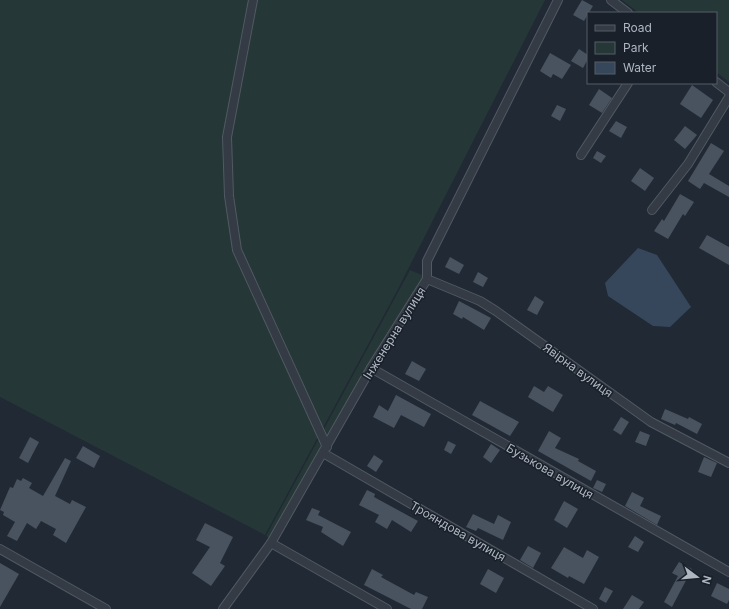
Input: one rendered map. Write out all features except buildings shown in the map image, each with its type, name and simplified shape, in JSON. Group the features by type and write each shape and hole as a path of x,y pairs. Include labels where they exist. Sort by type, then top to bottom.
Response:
{"street":[{"path":"253,0 227,137 229,196 237,250 325,450"},
{"name":"Інженерна вулиця","path":"223,609 271,543 371,368 427,279 427,261 558,0"},
{"path":"611,0 627,12"},
{"path":"717,83 729,92"},
{"path":"581,155 627,84"},
{"path":"652,210 678,180 729,97"},
{"name":"Явірна вулиця","path":"427,279 480,302 496,311 651,422 729,463"},
{"name":"Бузькова вулиця","path":"371,368 729,572"},
{"name":"Трояндова вулиця","path":"325,450 593,609"},
{"path":"271,543 387,609"},
{"path":"0,549 106,609"}],"green space":[{"path":"0,0 545,0 397,291 265,535 0,397"},
{"path":"622,0 729,0 729,82 717,73 717,12 638,12"},
{"path":"410,270 424,276 272,539 266,536"}],"water":[{"path":"638,248 657,255 691,307 670,327 653,326 608,296 605,283"}]}
